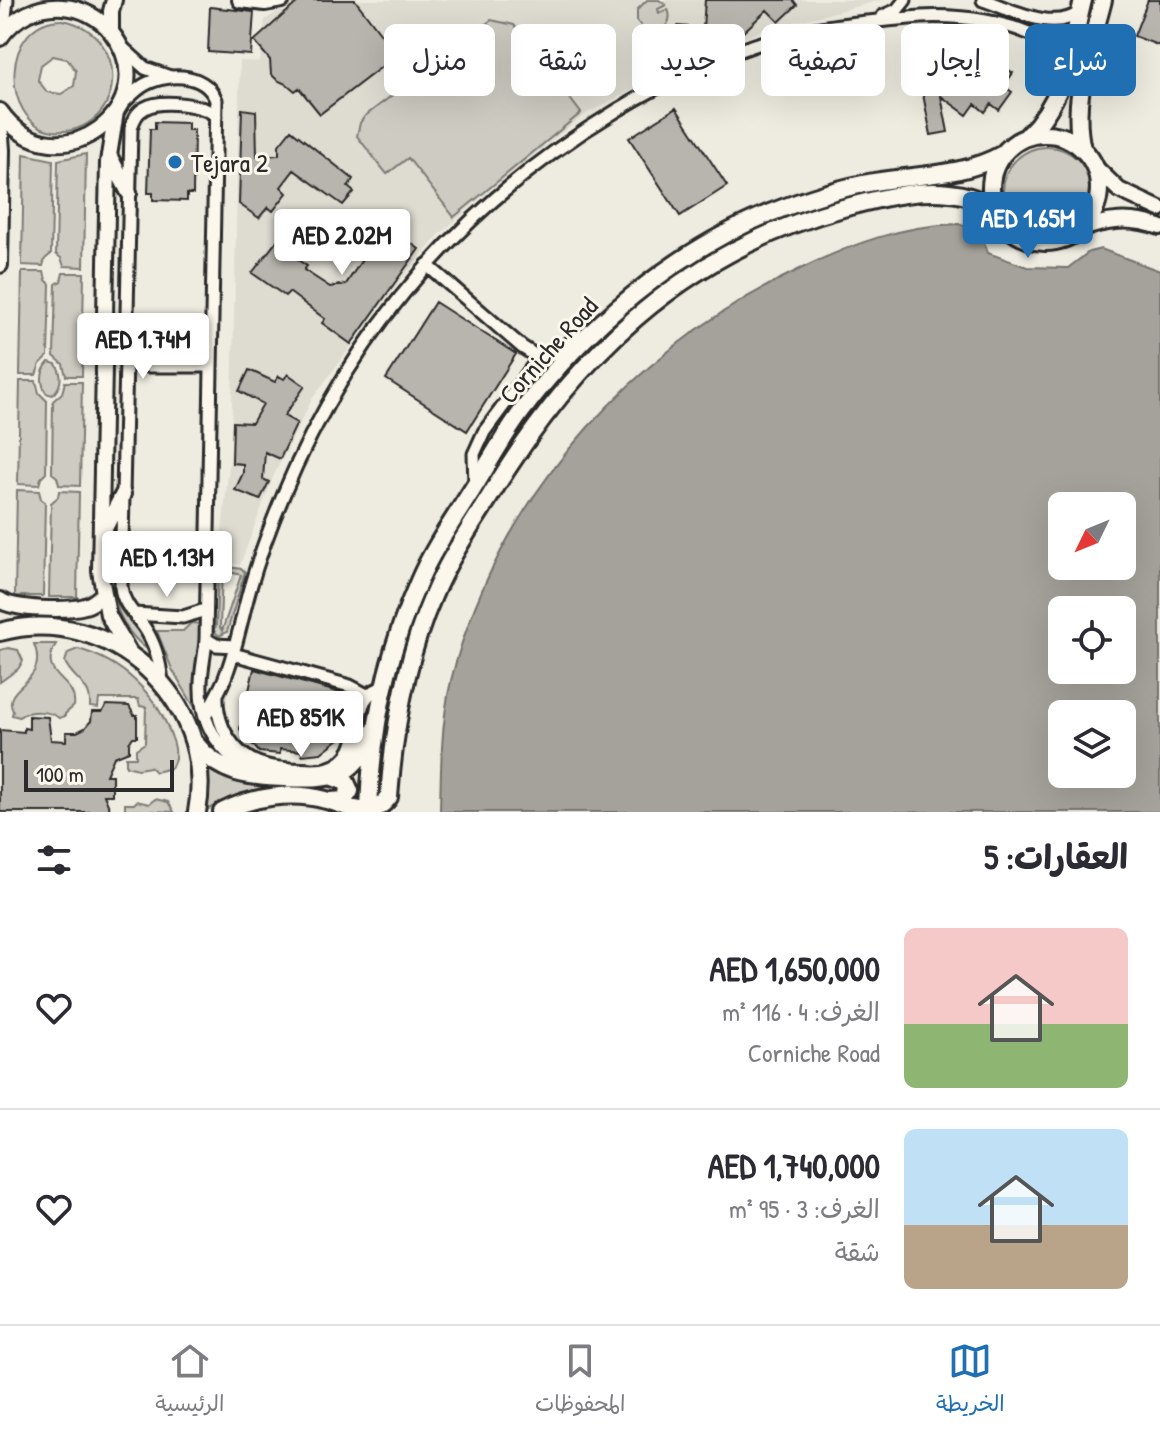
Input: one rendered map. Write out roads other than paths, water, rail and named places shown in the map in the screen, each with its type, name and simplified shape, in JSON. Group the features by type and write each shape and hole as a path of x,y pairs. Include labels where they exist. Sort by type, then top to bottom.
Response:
{"main road":[{"path":"1082,149 1077,121 1078,98 1103,0"},
{"path":"1026,137 1052,107 1056,96"},
{"path":"1046,134 1059,136 1082,149 1095,167 1099,182 1097,206 1089,220 1078,231 1056,241 1031,241 1010,229 995,209 991,185 994,168 1003,154 1026,137 1046,134"},
{"name":"Corniche Road","path":"369,811 372,763 384,688 400,629 420,579 522,411 559,366 599,325 662,274 712,242 765,215 821,195 875,182 972,168 1003,154"},
{"name":"Corniche Road","path":"389,804 400,712 414,653 433,596 459,546 536,423 591,358 629,322 671,290 721,258 772,232 826,213 891,198 949,192 972,196 995,209"},
{"path":"0,632 32,626 71,629 95,635 129,653 162,682 183,713 194,742 199,773 197,812"},
{"path":"194,742 222,768 249,777 320,779 345,771 359,758 380,708 400,712"},
{"path":"332,801 344,800 350,791 346,782 333,777"},
{"path":"222,812 250,801 272,797 313,797 369,811 389,804"}],"street":[{"path":"2,36 7,0"},
{"path":"2,36 37,0"},
{"path":"114,0 111,11 114,36 124,59 127,78 109,155 102,595 112,625 129,653"},
{"path":"240,0 265,3 282,0"},
{"path":"983,0 1050,21 1067,20 1082,6"},
{"path":"867,22 892,13 905,1 919,16"},
{"path":"26,14 54,7 73,8 91,15 145,68 174,78"},
{"path":"205,717 226,677 261,553 298,463 327,406 361,351 427,265 452,237 508,186 556,149 631,102 706,65 771,40 812,30 919,16 967,19 1025,33"},
{"path":"0,111 9,123 26,136 55,144 76,142 94,134 143,86 174,78 195,78 207,85 216,100 206,639 201,691 205,717 215,738 229,755 248,769 269,778"},
{"path":"162,682 154,646 124,599 121,587 131,129 134,118 142,109 158,104 195,106 209,110 216,116"},
{"path":"0,123 0,265"},
{"path":"109,155 129,193"},
{"path":"1095,167 1119,190 1160,209"},
{"path":"1078,231 1110,220 1160,227"},
{"path":"427,265 522,347 533,354 547,357"},
{"path":"475,485 474,454 480,439 530,371 599,325"},
{"path":"522,347 530,371"},
{"path":"126,352 147,366"},
{"path":"125,380 147,366 210,366"},
{"path":"101,538 123,494"},
{"path":"0,600 16,607 75,608 90,604 102,595"},
{"path":"134,614 183,617 205,610"},
{"path":"206,639 216,645 350,686 367,695"},
{"path":"217,692 222,727 231,742 244,754 267,766 312,770 336,765 349,753 355,743 362,703 375,689 384,688"},
{"path":"242,812 272,797"}],"place":[{"name":"Tejara 2","path":"175,162"}]}
